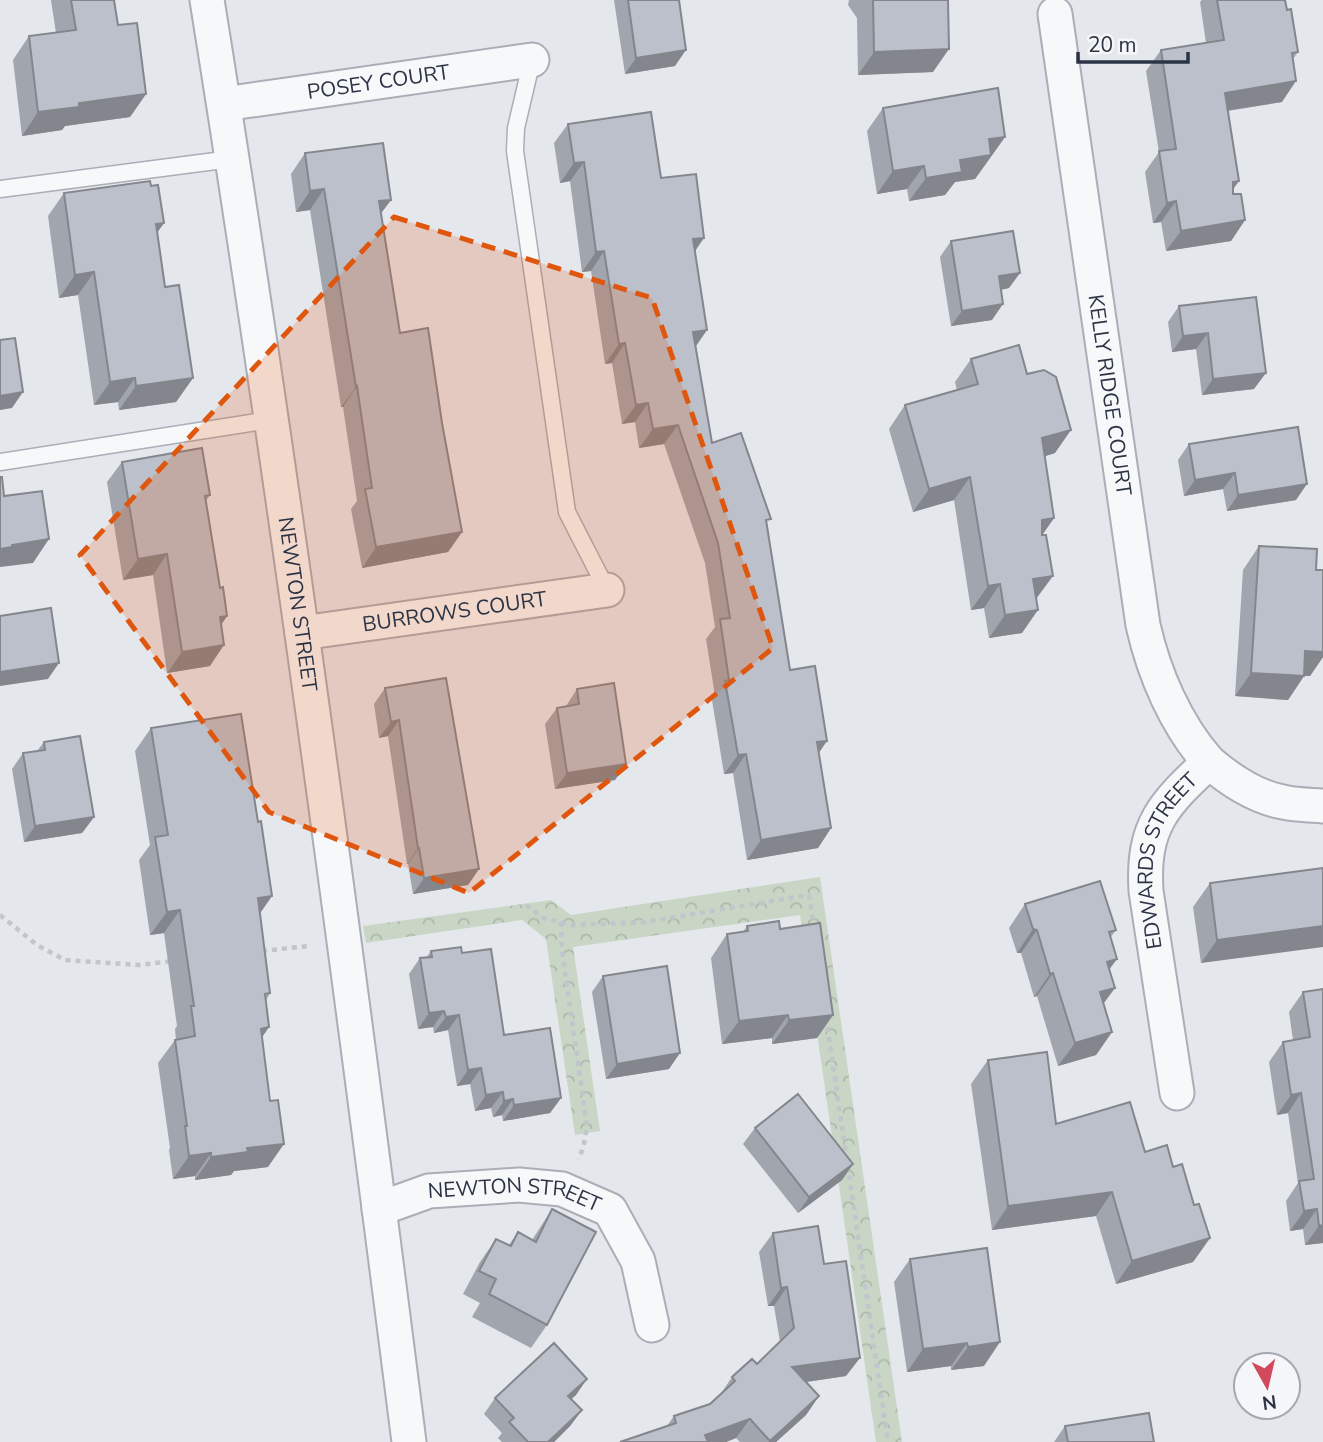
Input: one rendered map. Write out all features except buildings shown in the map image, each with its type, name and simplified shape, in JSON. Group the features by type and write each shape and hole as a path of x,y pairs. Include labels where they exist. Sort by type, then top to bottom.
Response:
{"street":[{"name":"NEWTON STREET","path":"207,0 302,633 409,1442"},
{"name":"KELLY RIDGE COURT","path":"1055,14 1143,625 1148,648 1167,695 1195,746 1209,762"},
{"name":"POSEY COURT","path":"224,104 533,60"},
{"name":"BURROWS COURT","path":"302,633 607,590"},
{"name":"EDWARDS STREET","path":"1177,1093 1146,891 1145,871 1149,841 1159,815 1177,791 1209,762 1230,780 1255,793 1281,802 1323,806"},
{"name":"NEWTON STREET","path":"379,1209 429,1191 519,1185 562,1189 610,1210 638,1261 652,1325"}],"lane":[{"path":"533,60 516,128 515,151 567,512 607,590"},
{"path":"0,189 231,159"},
{"path":"0,462 270,420"}],"path":[{"path":"526,905 543,918 573,925 645,922 809,895 815,936"},
{"path":"0,915 37,945 65,960 139,965 175,961"},
{"path":"561,922 562,952 587,1126 583,1149 562,1189"},
{"path":"260,951 310,946 346,959"},
{"path":"825,1004 888,1442"}],"highlighted area":[{"path":"394,217 652,298 773,648 469,893 269,812 80,555"}],"green space":[{"path":"820,877 902,1442 876,1442 800,915 573,947 600,1131 575,1135 546,939 522,920 366,943 363,926 551,900 571,915"}]}
